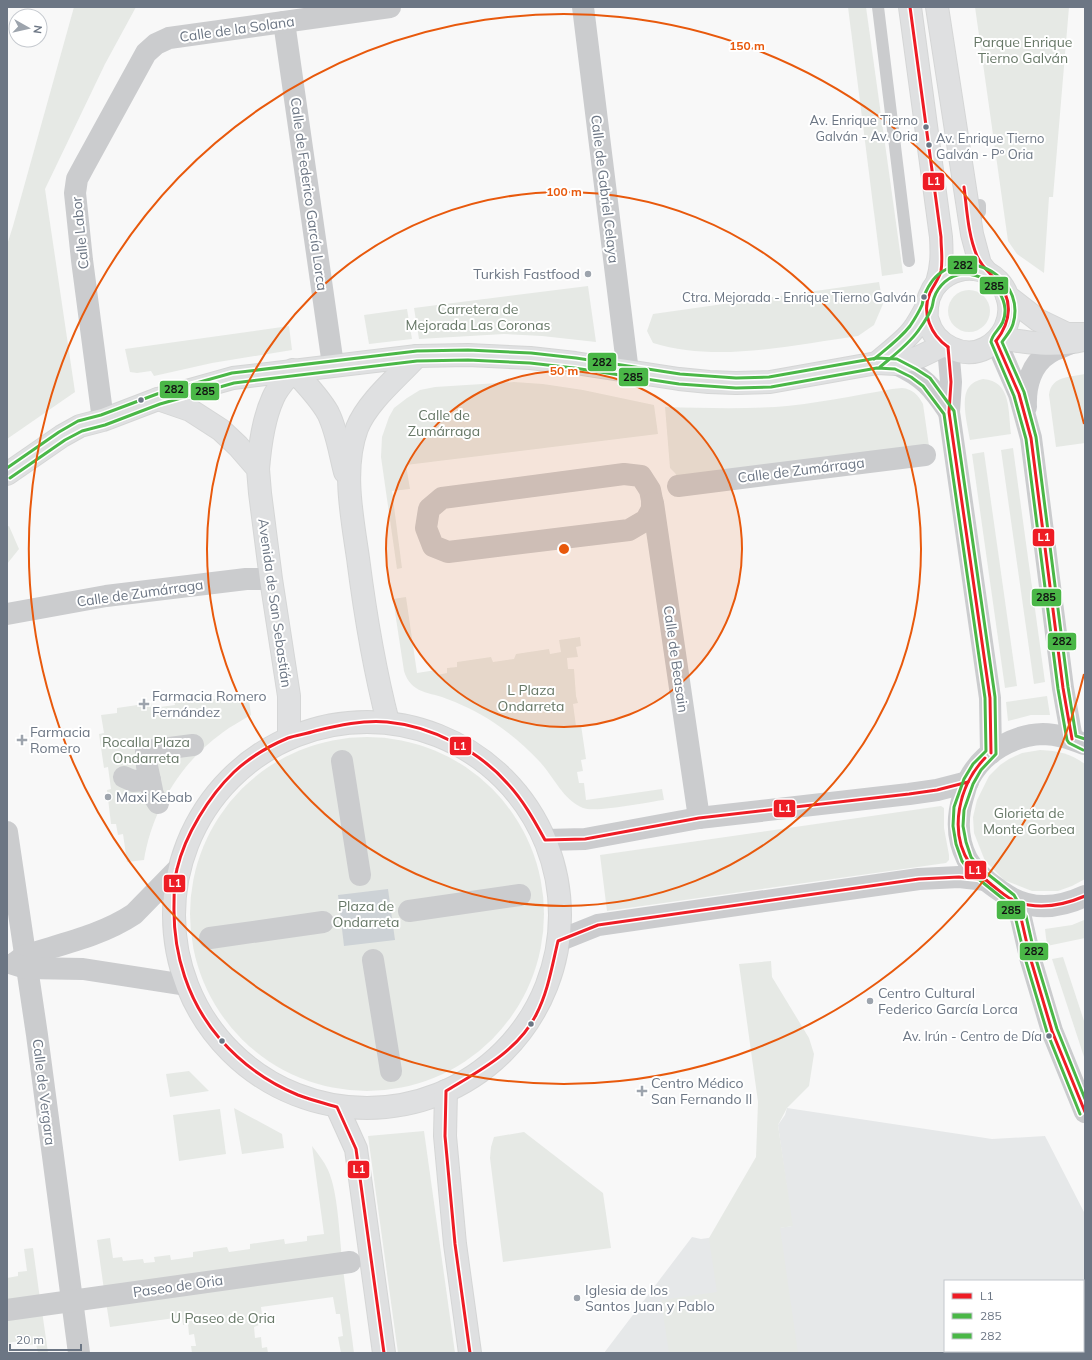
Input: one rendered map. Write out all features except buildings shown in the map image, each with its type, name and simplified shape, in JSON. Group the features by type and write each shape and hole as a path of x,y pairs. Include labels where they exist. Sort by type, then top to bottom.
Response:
{"street":[{"name":"Calle de la Solana","path":"156,44 169,38 390,7"},
{"name":"Calle de Gabriel Celaya","path":"583,7 628,372"},
{"path":"887,364 912,331 927,306 930,294 937,283 941,271 942,260 941,237 910,7"},
{"path":"927,306 928,321 935,335 946,346 958,351 971,352 985,349 998,340 1004,332 1009,320 1010,308 1007,296 999,283 987,273 980,264 976,251 975,214 937,7"},
{"name":"Calle de Federico García Lorca","path":"284,22 333,365"},
{"name":"Calle Labor","path":"104,420 82,260 75,193 77,180 84,166 146,53 156,44"},
{"path":"937,283 947,274 960,269 974,269 987,273"},
{"path":"1007,296 1038,320 1080,339"},
{"path":"998,340 1040,345 1080,339"},
{"path":"1027,422 1025,394 1035,365 1048,353 1080,339"},
{"path":"998,340 1019,394 1027,422 1035,463 1064,688 1079,742"},
{"path":"7,474 62,436 80,426 104,420 158,399 233,378 417,356 468,356 530,358 575,363 701,382 770,382 887,364 919,357 946,346"},
{"path":"946,346 951,382 950,412 990,698 991,753"},
{"path":"348,484 352,451 357,429 362,419 376,399 417,356"},
{"path":"887,364 914,373 927,382 950,412"},
{"path":"293,370 319,400 328,413 335,431 348,484 365,606 378,684 388,722"},
{"name":"Avenida de San Sebastián","path":"289,738 289,696 271,579 258,468 260,443 273,397 293,370"},
{"path":"158,399 190,410 220,430 238,446 258,468"},
{"name":"Calle de Zumárraga","path":"678,486 925,454"},
{"name":"Calle de Beasain","path":"652,505 646,520 629,530 448,552 433,546 426,528 429,509 442,498 624,474 641,476 650,490 699,818"},
{"name":"Calle de Zumárraga","path":"9,613 106,596 246,579 271,579"},
{"path":"364,722 388,722 417,729 472,752 499,774 518,796 534,819 545,840 560,890 560,924 558,941 546,992 536,1016 526,1030 510,1047 496,1059 446,1091 395,1109 358,1110 337,1107 298,1095 270,1080 246,1063 220,1039 204,1018 186,985 175,943 173,906 176,871 187,841 196,823 228,777 246,762 289,738 337,725 364,722"},
{"path":"1079,742 1044,734 1016,739 991,753 977,767 968,782 959,809 958,826 961,843 967,859 975,870 1011,899 1028,905 1053,906 1065,904 1085,896"},
{"path":"158,803 153,795 147,766 146,751 193,745"},
{"path":"342,762 360,875"},
{"path":"124,777 133,781 150,780"},
{"path":"545,840 585,839 699,818 909,794 937,790 968,782"},
{"name":"Calle de Vergara","path":"7,832 18,963 37,1035 79,1353"},
{"path":"18,963 101,932 127,919 134,914 176,871"},
{"path":"558,941 598,925 919,879 959,877 986,880"},
{"path":"409,911 520,895"},
{"path":"1011,899 1021,918 1030,958 1052,1031 1085,1112"},
{"path":"210,938 323,922"},
{"path":"373,960 390,1071"},
{"path":"18,963 84,969 186,985"},
{"path":"446,1091 445,1136 455,1244 470,1353"},
{"path":"337,1107 356,1149 384,1353"},
{"name":"Paseo de Oria","path":"7,1310 350,1262"}],"lane":[{"path":"878,7 909,261"}],"shaded area":[{"path":"388,889 395,940 344,946 338,895"},
{"path":"787,1108 992,1139 1045,1136 1085,1214 1085,1353 604,1353 692,1237 701,1239 792,1226 778,1125 785,1115"}],"green space":[{"path":"74,7 136,7 105,64 45,189 75,392 7,439 7,245"},
{"path":"848,7 866,7 903,273 882,276"},
{"name":"Parque Enrique Tierno Galván","path":"975,7 1069,7 1053,197 1049,197 1044,273 1017,254 1008,241"},
{"path":"879,282 883,304 874,325 858,336 755,350 703,352 678,349 653,343 647,331 653,314"},
{"name":"Carretera de Mejorada Las Coronas","path":"588,286 596,342 542,336 504,334 419,339 414,308"},
{"path":"965,290 973,290 984,296 990,307 990,315 984,326 973,332 965,332 954,326 948,315 948,307 954,296"},
{"name":"Carretera de Mejorada Las Coronas","path":"407,309 412,339 369,344 364,315"},
{"path":"289,326 292,350 212,363 154,376 151,371 137,373 130,372 125,349"},
{"path":"1085,374 1085,443 1056,447 1049,395 1051,389 1053,384 1062,378"},
{"path":"983,379 992,381 999,385 1004,391 1007,399 1011,434 970,440 965,413 966,392 972,384"},
{"name":"Calle de Zumárraga","path":"514,382 543,384 583,390 654,405 658,434 406,465 410,489 392,491 402,568 397,569 381,457 382,437 394,408 420,390 435,387"},
{"path":"902,388 915,393 923,404 929,446 678,478 670,468 665,407 734,408 790,406"},
{"path":"1013,448 1045,682 1034,684 1001,450"},
{"path":"984,452 1017,686 1005,688 972,454"},
{"path":"9,526 19,549 7,564 7,527"},
{"name":"L Plaza Ondarreta","path":"406,597 417,673 436,670 437,675 447,673 447,668 457,667 457,662 491,657 493,662 514,659 516,654 549,649 550,654 561,652 559,640 580,637 581,646 576,647 578,657 567,658 568,669 574,669 578,703 573,704 576,726 581,725 586,759 581,760 583,771 577,772 579,783 584,783 586,800 662,789 664,800 610,808 583,808 570,800 564,794 535,756 518,740 499,726 462,705 419,690 408,681 404,671 393,599"},
{"name":"Rocalla Plaza Ondarreta","path":"209,695 210,700 220,698 221,703 249,700 251,715 232,726 207,745 181,773 161,805 148,841 144,860 127,862 123,834 118,835 116,824 111,824 107,790 111,789 108,767 104,768 99,734 104,733 101,715 117,713 117,708 151,703 152,708 175,705 174,700"},
{"path":"1047,696 1050,715 1031,715 1008,721 1006,702"},
{"name":"Plaza de Ondarreta","path":"367,737 402,740 435,750 465,767 492,789 514,816 531,846 541,879 544,914 541,949 531,982 514,1012 492,1039 465,1061 435,1078 402,1088 367,1091 332,1088 299,1078 269,1061 242,1039 220,1012 203,982 193,949 190,914 193,879 203,846 220,816 242,789 269,767 299,750 332,740"},
{"name":"Glorieta de Monte Gorbea","path":"1040,750 1064,753 1085,764 1085,879 1058,891 1032,891 1004,880 985,861 974,833 973,817 977,800 989,776 1000,765 1009,759 1022,753"},
{"path":"941,806 944,808 944,828 949,855 949,860 946,863 607,911 600,855"},
{"path":"1084,920 1085,938 1047,946 1045,929 1072,925"},
{"path":"1063,957 1085,1024 1085,1060 1052,959"},
{"path":"771,961 772,977 809,1038 814,1054 809,1086 787,1108 778,1125 793,1226 780,1228 798,1353 669,1353 661,1300 717,1292 709,1238 756,1157 758,1102 739,964"},
{"path":"189,1071 209,1091 170,1097 166,1074"},
{"path":"234,1108 282,1134 284,1148 242,1154"},
{"path":"220,1109 226,1154 179,1161 173,1115"},
{"path":"424,1131 455,1353 398,1353 368,1136"},
{"path":"524,1132 603,1193 611,1248 503,1262 490,1158 491,1147 494,1137"},
{"name":"U Paseo de Oria","path":"312,1146 325,1164 334,1189 342,1257 104,1290 97,1240 110,1238 113,1258 122,1257 123,1261 143,1259 144,1263 155,1262 154,1257 170,1255 171,1260 193,1257 193,1252 227,1247 229,1252 250,1249 250,1244 284,1239 285,1244 307,1241 307,1236 324,1234"},
{"path":"33,1248 40,1299 7,1304 7,1278 18,1276 18,1272 27,1271 24,1249"},
{"name":"U Paseo de Oria","path":"343,1269 354,1353 341,1353 338,1337 343,1336 340,1314 336,1314 333,1297 261,1307 262,1315 257,1315 259,1325 254,1327 255,1338 261,1337 262,1348 267,1347 268,1353 192,1353 191,1346 196,1346 194,1334 189,1335 188,1324 183,1325 182,1317 110,1327 106,1302"},
{"path":"42,1311 48,1353 38,1353 36,1344 28,1345 27,1340 7,1343 7,1316"}],"transit line":[{"name":"L1","path":"910,7 941,237 941,271 927,301 927,316 932,330 948,347"},
{"name":"L1","path":"964,187 970,231 977,256 983,266 1002,287 1008,303 1005,326 996,341"},
{"name":"282","path":"874,359 897,340 910,326 921,308 924,296 930,285 935,278 945,270 958,265 972,265 985,268 997,275 1006,284 1012,296 1015,309 1012,327 1002,342 1024,392 1036,437 1068,687 1076,736 1085,739"},
{"name":"285","path":"880,367 910,341 929,314 938,289 953,276 969,274 980,277 990,282 999,292 1003,300 1005,315 991,342 1014,396 1026,439 1058,689 1067,740 1069,743 1083,750"},
{"name":"L1","path":"996,341 1019,394 1031,438 1063,688 1072,739"},
{"name":"L1","path":"948,347 951,382 949,412 990,698 991,753"},
{"name":"282","path":"7,468 59,432 78,421 101,415 157,394 232,373 417,351 468,350 531,353 576,358 680,374 736,378 769,377 877,358 897,359 916,369 930,378 954,411 995,697 996,754 981,770 973,784 964,810 963,826 966,842 971,857 979,867 1014,895 1026,916 1035,956 1057,1029 1085,1099"},
{"name":"285","path":"10,478 65,440 82,431 105,425 160,404 234,383 417,361 468,360 530,363 679,384 736,388 771,387 877,368 895,369 911,377 923,386 944,414 985,698 986,751 973,764 964,779 954,807 953,826 956,844 962,861 971,873 1007,902 1016,920 1025,958 1047,1032 1080,1114"},
{"name":"L1","path":"384,1353 356,1149 337,1107 303,1097 277,1085 256,1072 228,1048 209,1025 199,1009 191,993 180,959 174,923 174,896 177,869 186,843 199,817 216,792 234,772 260,753 291,737 360,722 387,722 404,724 437,734 468,750 482,760 495,771 518,796 545,840 585,839 699,818 909,794 937,790 968,782"},
{"name":"L1","path":"985,758 976,769 963,795 958,823 959,837 963,851 970,864 992,885 1007,897 1017,902 1034,906 1043,906 1069,902 1085,896"},
{"name":"L1","path":"470,1353 455,1244 445,1136 446,1091 497,1059 508,1050 528,1028 544,997 558,941 598,925 919,879 959,877 986,880"},
{"name":"L1","path":"1011,899 1021,918 1030,957 1052,1031 1085,1112"}],"place":[{"name":"Av. Enrique Tierno Galván - Av. Oria","path":"926,127"},
{"name":"Av. Enrique Tierno Galván - Pº Oria","path":"929,145"},
{"name":"Turkish Fastfood","path":"588,274"},
{"name":"Ctra. Mejorada - Enrique Tierno Galván","path":"924,297"},
{"name":"Farmacia Romero Fernández","path":"144,704"},
{"name":"Farmacia Romero","path":"22,740"},
{"name":"Maxi Kebab","path":"108,797"},
{"name":"Centro Cultural Federico García Lorca","path":"870,1001"},
{"name":"Av. Irún - Centro de Día","path":"1049,1036"},
{"name":"Centro Médico San Fernando II","path":"642,1091"},
{"name":"Iglesia de los Santos Juan y Pablo","path":"577,1298"}]}
